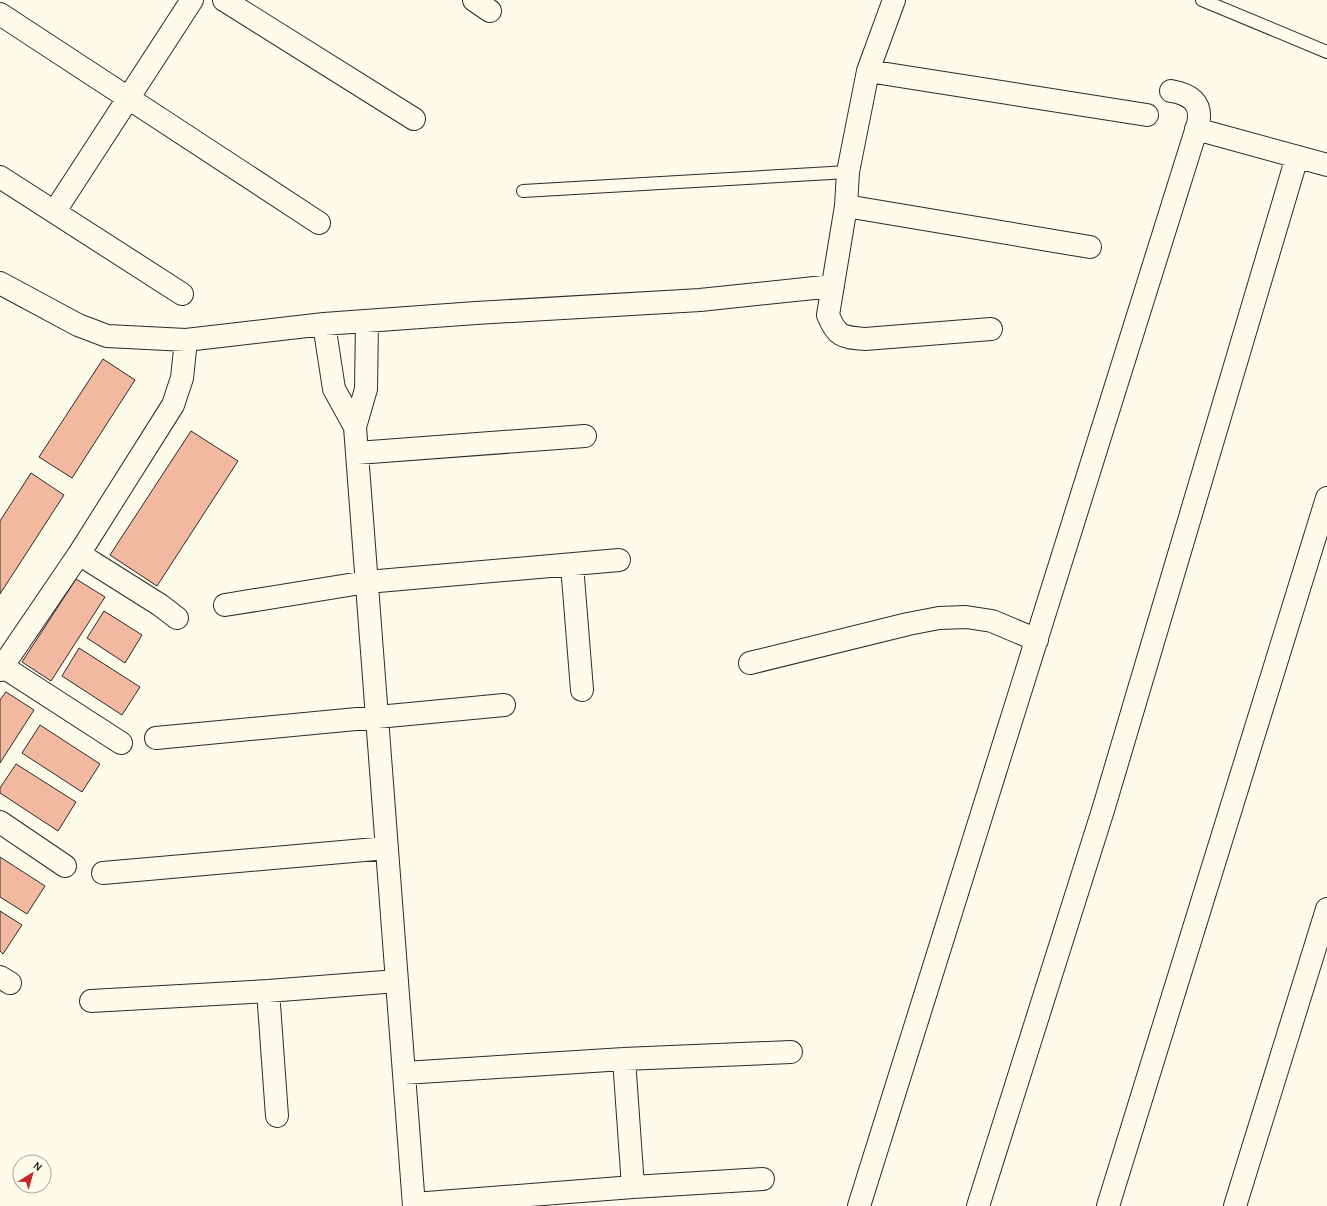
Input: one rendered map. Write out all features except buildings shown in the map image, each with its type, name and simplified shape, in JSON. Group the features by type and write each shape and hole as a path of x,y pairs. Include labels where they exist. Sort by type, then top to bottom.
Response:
{"street":[{"path":"55,211 192,0"},
{"path":"224,0 414,119"},
{"path":"894,0 868,71 848,172 846,206 828,315 833,327 845,337 865,339 991,329"},
{"path":"0,14 319,222"},
{"path":"868,71 1147,115"},
{"path":"859,1206 1200,115 1197,104 1190,98 1180,93 1171,91"},
{"path":"1196,129 1327,165"},
{"path":"978,1206 1104,807 1297,157"},
{"path":"0,177 182,294"},
{"path":"846,206 1090,247"},
{"path":"0,283 78,325 107,336 186,340 324,324 476,313 700,300 833,286"},
{"path":"366,321 366,389 355,426 414,1205 632,1186 763,1179"},
{"path":"324,324 334,389 355,426"},
{"path":"121,743 1,668 79,554 173,405 182,378 186,340"},
{"path":"357,453 585,436"},
{"path":"1108,1206 1327,498"},
{"path":"79,554 160,605 177,618"},
{"path":"225,605 367,582 619,560"},
{"path":"572,565 582,690"},
{"path":"750,663 908,624 939,618 966,617 992,621 1037,640"},
{"path":"156,738 504,705"},
{"path":"0,822 65,866"},
{"path":"103,873 387,848"},
{"path":"1235,1206 1327,909"},
{"path":"91,1001 268,991 397,981"},
{"path":"268,991 277,1116"},
{"path":"404,1073 624,1059 791,1052"},
{"path":"624,1059 632,1186"}],"lane":[{"path":"1202,0 1327,52"},
{"path":"522,191 848,172"}]}
